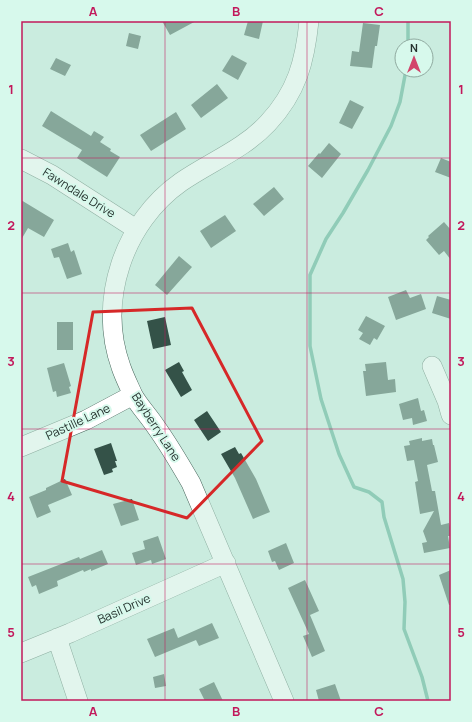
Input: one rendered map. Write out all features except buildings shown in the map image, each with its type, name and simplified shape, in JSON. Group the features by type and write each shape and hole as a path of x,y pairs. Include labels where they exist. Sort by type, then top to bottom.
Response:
{"street":[{"name":"Bayberry Lane","path":"284,701 191,483 173,452 134,395 121,366 114,338 112,310 115,286 121,260 136,229 158,201 170,190 183,180 246,143 268,123 283,104 294,86 302,67 309,21"},
{"name":"Fawndale Drive","path":"21,160 52,175 136,229"},
{"path":"432,366 448,401 451,415"},
{"name":"Pastille Lane","path":"21,448 86,420 134,395"},
{"name":"Basil Drive","path":"21,653 226,563"},
{"path":"57,638 78,701"}],"highlighted area":[{"path":"192,308 262,441 187,518 62,481 93,312"}],"waterway":[{"path":"408,21 408,38"},
{"path":"404,78 400,102 391,126 368,170 326,239 310,275 310,346 321,399 339,454 354,487 369,492 382,502 384,517 403,579 405,602 404,629 422,677 428,701"}]}
